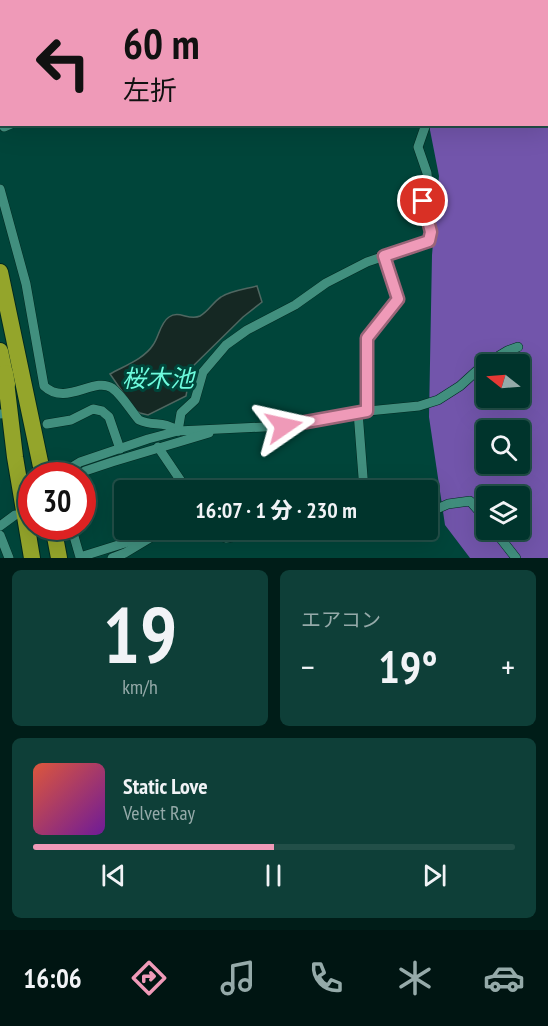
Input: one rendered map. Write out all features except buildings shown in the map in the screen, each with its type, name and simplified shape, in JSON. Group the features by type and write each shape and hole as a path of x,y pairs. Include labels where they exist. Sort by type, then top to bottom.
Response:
{"highway":[{"path":"0,272 40,462"},
{"path":"0,351 23,462"},
{"path":"5,373 15,458 32,558"},
{"path":"39,540 42,558"},
{"path":"56,540 59,558"}],"street":[{"path":"178,431 181,413 195,400 203,372 226,345 247,330 295,305 326,284 367,262 429,241 431,232 423,201 428,186 427,173 418,147 425,126"},
{"path":"0,189 26,284 44,386 51,392 63,394 105,385 113,388 144,423 168,424 178,431"},
{"path":"364,480 363,411 367,338 398,299 384,256"},
{"path":"80,462 178,431 284,426 363,411 419,406 438,400 460,386 482,366 518,347"},
{"path":"47,424 71,420 93,409 102,411 108,417 120,449"},
{"path":"96,467 217,430"},
{"path":"158,447 180,480"},
{"path":"438,508 448,504 470,501 476,505"},
{"path":"0,526 15,515"},
{"path":"0,535 9,558"},
{"path":"75,540 80,557 128,542 139,544"},
{"path":"112,558 146,540"},
{"path":"502,540 516,558"}],"shaded area":[{"path":"429,126 548,126 548,558 470,558 445,525 429,417 432,255 439,176"}],"water":[{"name":"桜木池","path":"257,286 262,302 243,317 191,368 186,396 148,415 135,410 110,374 149,350 169,317 173,315 200,316 225,295"}],"route":[{"path":"284,426 367,411 367,338 398,299 384,256 429,241 431,232 423,201"}]}
